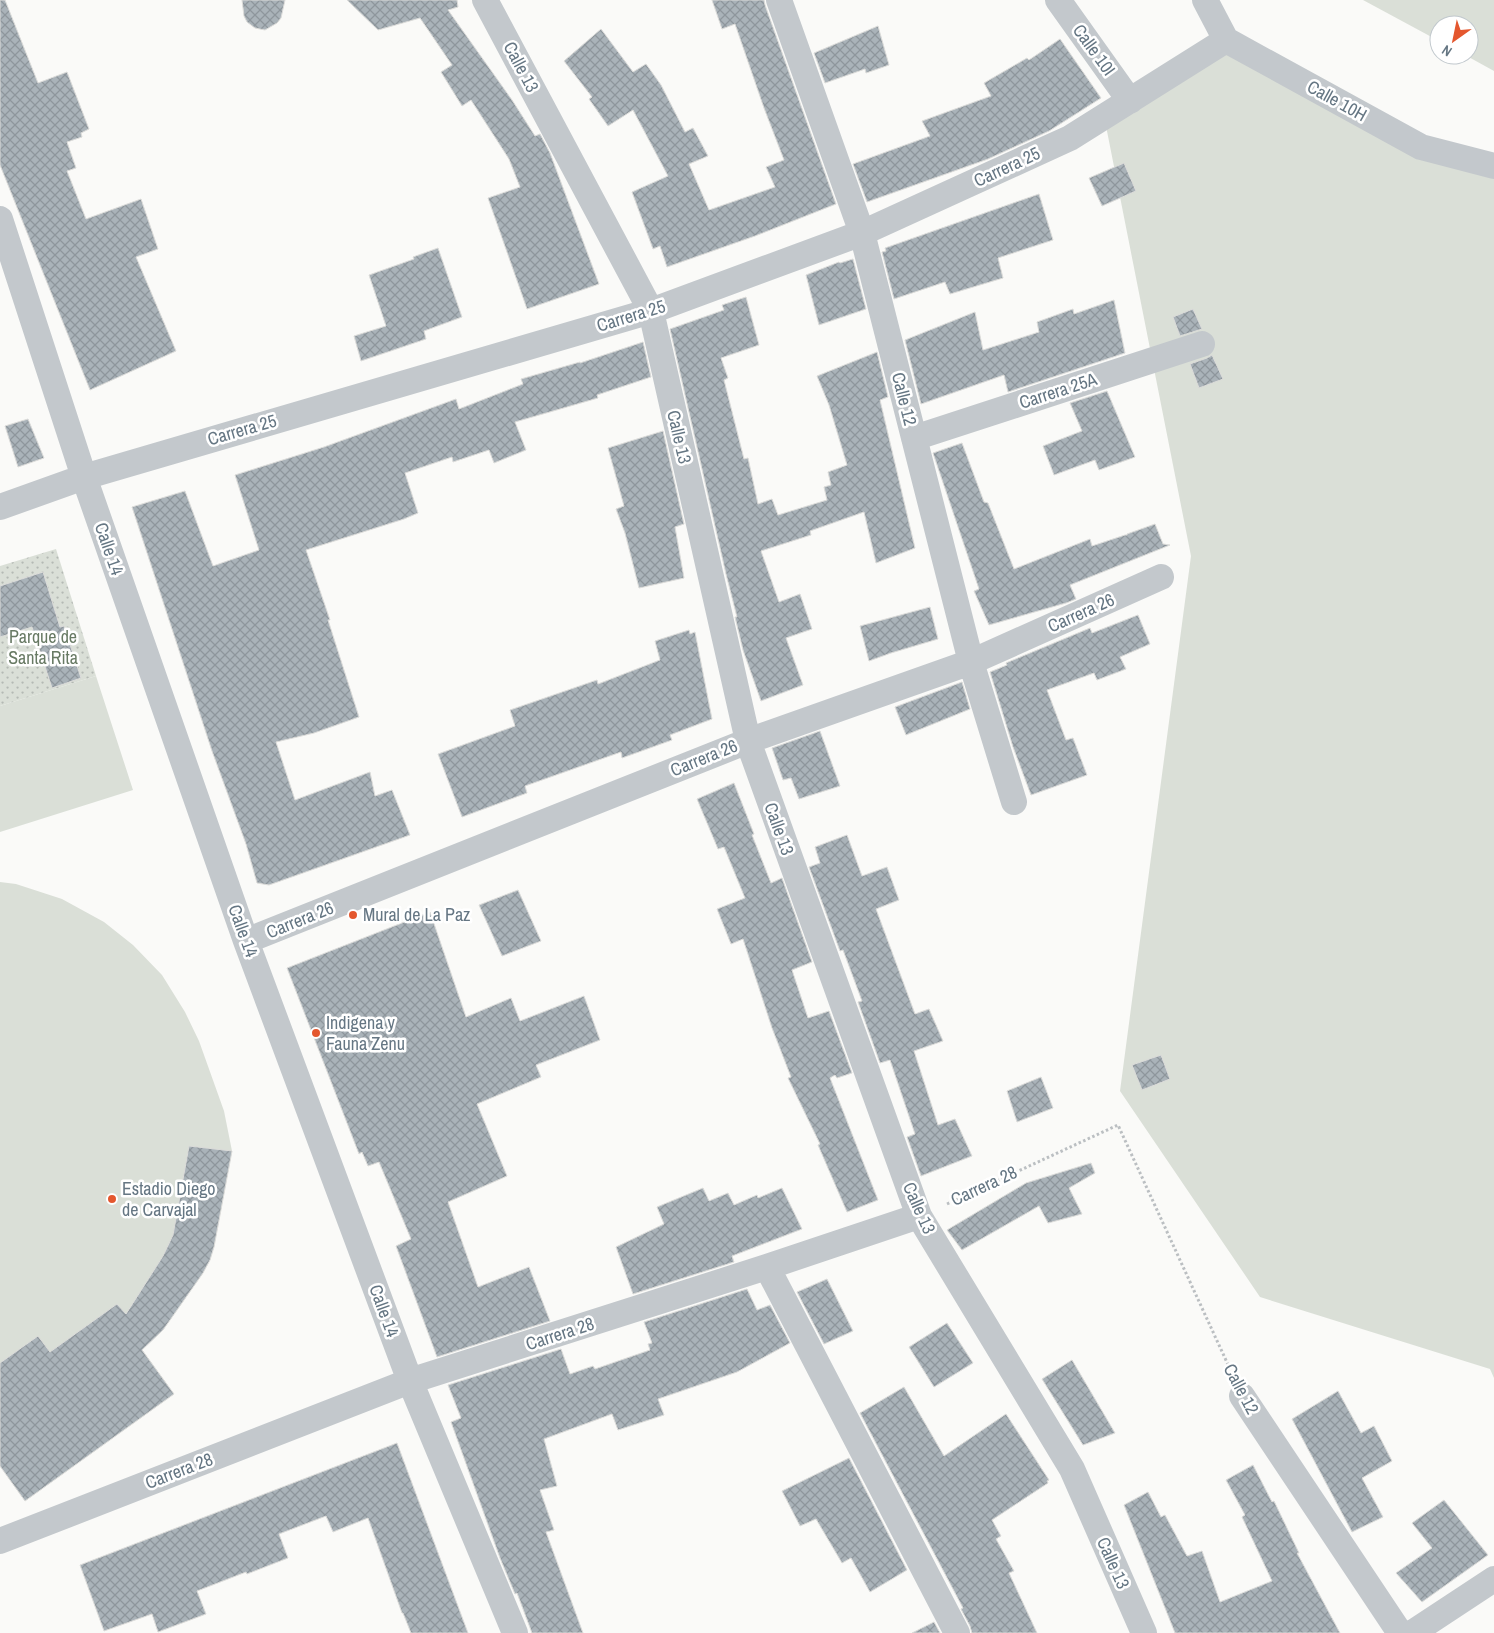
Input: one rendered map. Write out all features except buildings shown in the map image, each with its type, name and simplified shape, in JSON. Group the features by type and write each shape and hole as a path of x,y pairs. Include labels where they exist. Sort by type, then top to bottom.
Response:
{"street":[{"name":"Calle 13","path":"485,0 651,311 748,741 919,1216 1072,1469 1144,1633"},
{"name":"Calle 12","path":"779,0 862,233 971,662 1014,802"},
{"name":"Calle 10I","path":"1058,0 1130,101"},
{"path":"1205,0 1226,40"},
{"name":"Carrera 25","path":"0,507 84,477 651,311 862,233 1070,138 1226,40"},
{"name":"Calle 10H","path":"1226,40 1421,147 1494,166"},
{"name":"Calle 14","path":"0,219 84,477 246,941 410,1381 515,1633"},
{"name":"Carrera 25A","path":"914,438 1202,344"},
{"name":"Carrera 26","path":"246,941 748,741 971,662 1161,577"},
{"name":"Carrera 28","path":"0,1541 410,1381 767,1267 919,1216"},
{"path":"767,1267 957,1633"},
{"name":"Calle 12","path":"1242,1396 1400,1633"},
{"path":"1412,1633 1494,1579"}],"path":[{"name":"Carrera 28","path":"919,1216 1118,1125"},
{"name":"Calle 12","path":"1118,1125 1242,1396"}],"green space":[{"path":"1363,0 1494,0 1494,71 1479,63 1479,15 1429,15 1429,36"},
{"path":"1225,49 1494,174 1494,1378 1490,1369 1260,1297 1120,1091 1191,556 1105,121"},
{"name":"Parque de Santa Rita","path":"56,549 96,676 0,706 0,566"},
{"path":"96,676 133,790 0,832 0,706"},
{"name":"Estadio Diego de Carvajal","path":"0,882 16,884 62,899 104,922 133,945 162,975 185,1012 199,1041 224,1111 232,1151 214,1247 203,1273 163,1330 141,1348 174,1394 25,1501 0,1466"}],"place":[{"name":"Mural de La Paz","path":"353,915"},
{"name":"Indigena y Fauna Zenu","path":"316,1033"},
{"name":"Estadio Diego de Carvajal","path":"112,1199"}]}
